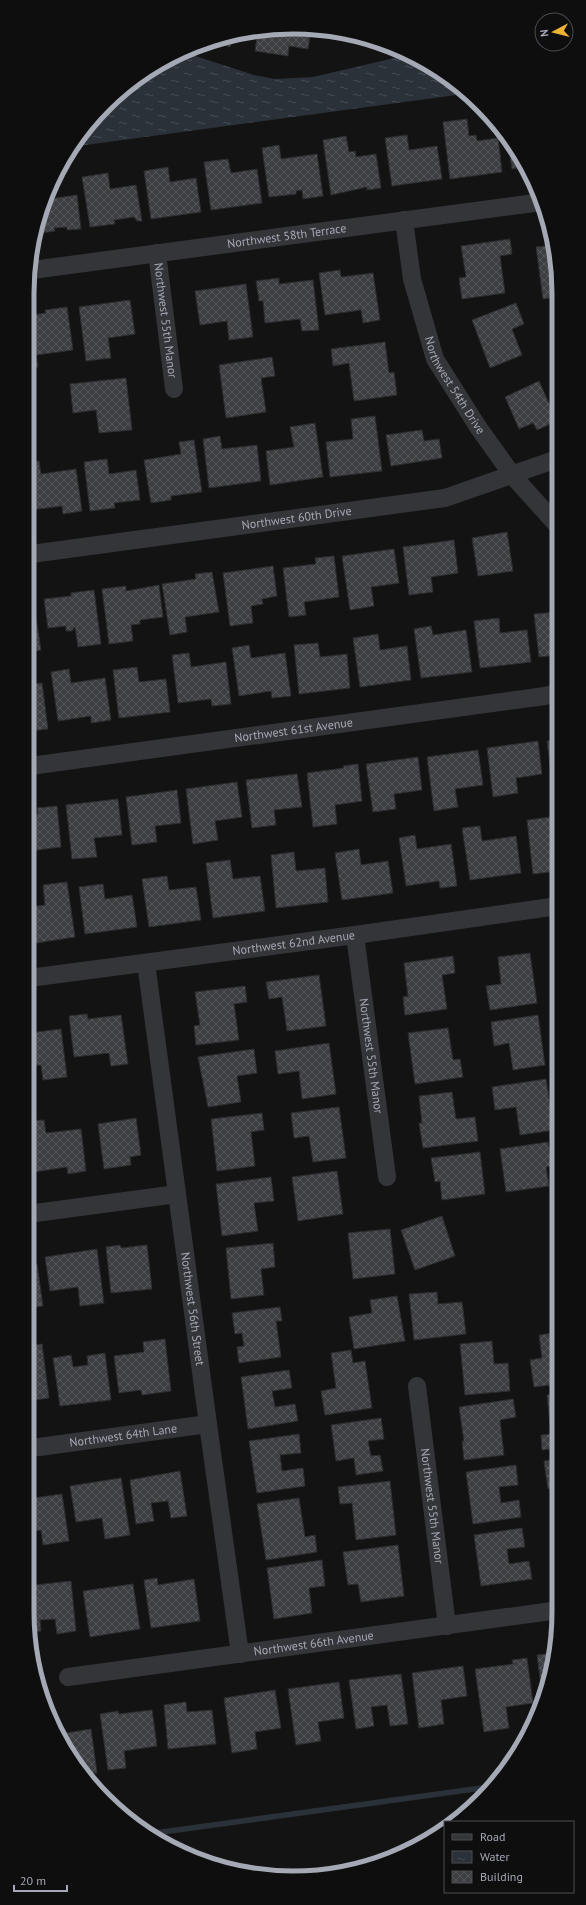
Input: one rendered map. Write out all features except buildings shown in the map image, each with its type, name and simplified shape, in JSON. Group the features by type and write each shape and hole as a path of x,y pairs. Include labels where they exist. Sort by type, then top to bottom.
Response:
{"street":[{"name":"Northwest 58th Terrace","path":"35,270 535,203"},
{"name":"Northwest 54th Drive","path":"404,220 412,279 435,359 478,427 513,476 552,519"},
{"name":"Northwest 55th Manor","path":"157,253 174,389"},
{"name":"Northwest 60th Drive","path":"34,554 445,498 513,476 552,461"},
{"name":"Northwest 61st Avenue","path":"34,765 529,699 552,694"},
{"name":"Northwest 62nd Avenue","path":"34,977 355,935 552,907"},
{"name":"Northwest 55th Manor","path":"355,935 387,1177"},
{"name":"Northwest 56th Street","path":"146,963 240,1654"},
{"path":"34,1213 177,1194"},
{"name":"Northwest 55th Manor","path":"417,1386 447,1626"},
{"name":"Northwest 64th Lane","path":"39,1447 208,1424"},
{"name":"Northwest 66th Avenue","path":"68,1677 552,1611"}],"water":[{"path":"192,55 254,75 275,79 313,77 399,57 437,78 460,95 80,146 98,122 122,98 149,78 178,61"}],"waterway":[{"path":"158,1833 483,1788"}]}
